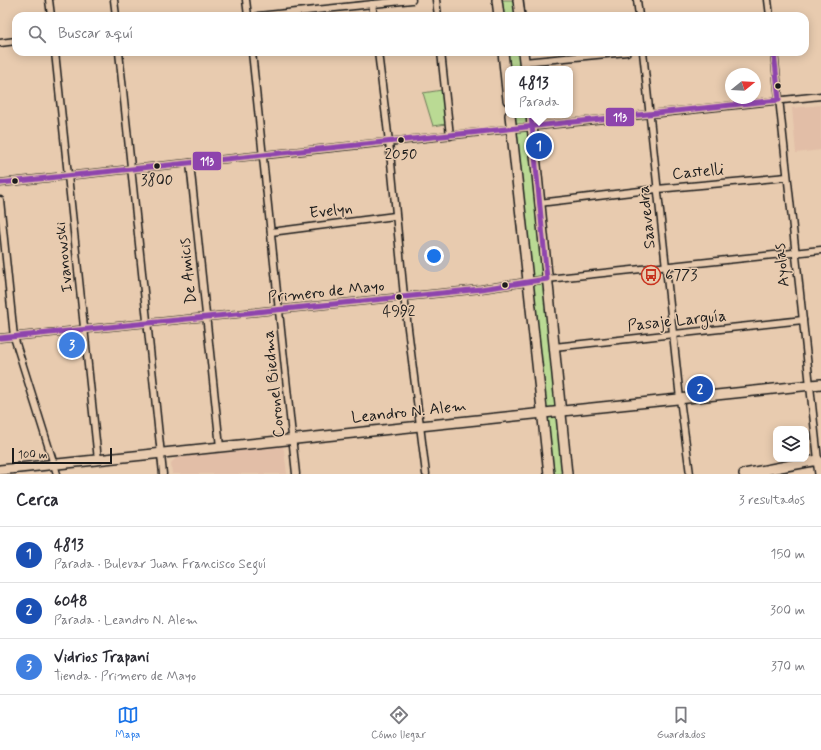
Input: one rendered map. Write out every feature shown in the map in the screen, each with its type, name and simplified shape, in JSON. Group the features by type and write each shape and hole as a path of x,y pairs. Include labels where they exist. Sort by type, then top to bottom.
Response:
{"main road":[{"path":"497,0 498,12"},
{"path":"518,0 520,12"},
{"path":"503,56 505,71"},
{"path":"524,56 525,66"},
{"path":"510,118 549,474"},
{"path":"531,118 567,474"},
{"name":"Leandro N. Alem","path":"0,470 561,410 680,400 821,384"},
{"path":"744,474 818,460"},
{"name":"Ayolas","path":"818,460 820,474"}],"street":[{"path":"49,0 50,12"},
{"path":"114,0 116,12"},
{"path":"246,0 248,12"},
{"path":"296,12 412,0"},
{"path":"436,0 438,12"},
{"path":"637,0 638,12"},
{"path":"768,0 770,12"},
{"path":"372,4 373,12"},
{"path":"0,43 12,42"},
{"name":"Ivanowski","path":"55,56 98,460"},
{"path":"119,56 163,474"},
{"name":"Coronel Biedma","path":"252,56 296,474"},
{"path":"378,56 389,142 395,216 404,296 426,474"},
{"path":"441,56 450,136"},
{"path":"525,66 598,56"},
{"name":"Saavedra","path":"643,56 680,400 690,474"},
{"name":"Ayolas","path":"774,56 818,460"},
{"path":"0,183 821,96"},
{"name":"De Amicis","path":"190,163 220,447"},
{"name":"Castelli","path":"539,203 657,189 787,177"},
{"path":"0,200 14,337 57,474"},
{"name":"Evelyn","path":"271,232 395,216"},
{"name":"Primero de Mayo","path":"0,338 481,289 547,279 821,250"},
{"name":"Pasaje Larguía","path":"554,347 803,320"}],"shaded area":[{"path":"821,105 821,150 796,153 792,108"},
{"path":"282,446 284,450 287,474 172,474 171,463 176,458"}],"green space":[{"path":"497,0 518,0 520,12 498,12"},
{"path":"504,56 523,56 525,66 507,66"},
{"path":"442,90 446,124 433,126 423,93"},
{"path":"510,118 531,118 567,474 549,474"}],"transit line":[{"name":"113","path":"0,183 779,100 774,56"},
{"name":"113","path":"0,338 481,289 547,279 531,118"}],"place":[{"name":"2050","path":"401,140"},
{"name":"4813","path":"539,146"},
{"name":"3800","path":"157,166"},
{"name":"6773","path":"651,275"},
{"name":"4992","path":"399,297"},
{"name":"Vidrios Trapani","path":"72,345"},
{"name":"6048","path":"700,389"}]}
